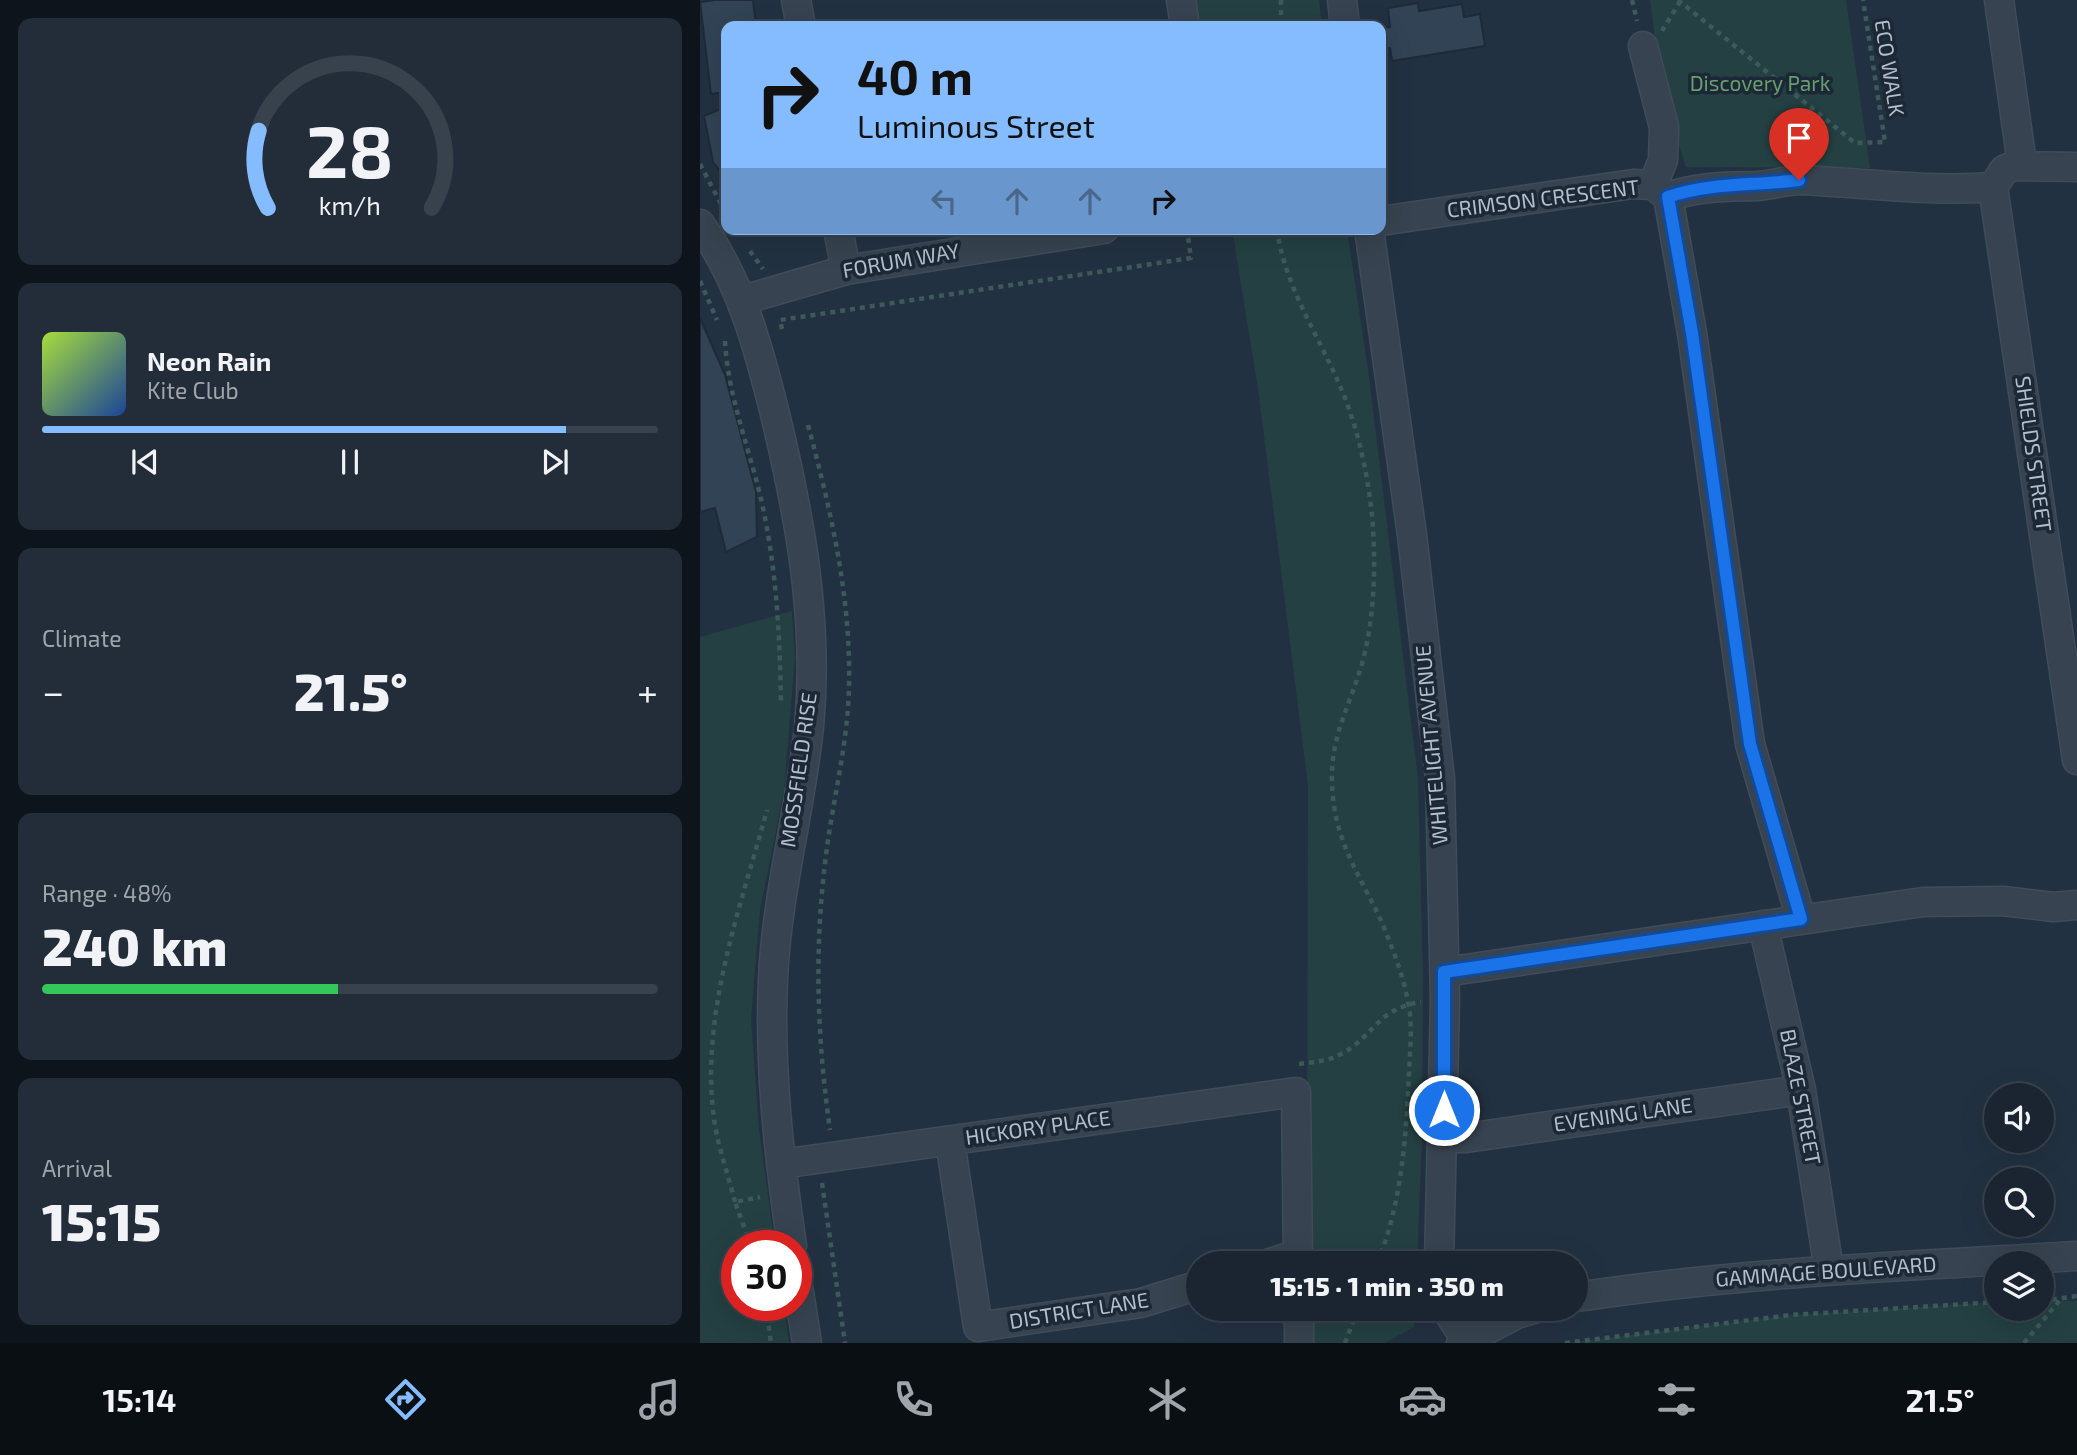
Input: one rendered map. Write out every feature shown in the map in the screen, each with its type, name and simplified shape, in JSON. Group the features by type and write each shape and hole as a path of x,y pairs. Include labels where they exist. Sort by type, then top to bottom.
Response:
{"street":[{"path":"796,0 800,21"},
{"path":"1181,0 1184,21"},
{"path":"1342,0 1344,21"},
{"path":"1999,0 2022,164"},
{"path":"1643,46 1664,127 1661,191 1692,333 1750,744 1801,919"},
{"path":"1993,187 2004,170 2022,164 2077,167"},
{"name":"CRIMSON CRESCENT","path":"1386,220 1633,184 1661,191 1762,186 1799,180 1884,184 1928,190 1993,187"},
{"name":"SHIELDS STREET","path":"1993,187 2070,661 2077,760"},
{"name":"MOSSFIELD RISE","path":"700,224 729,269 743,300 799,514 811,620 813,674 809,729 779,900 773,979 773,1075 790,1230"},
{"path":"839,235 846,270"},
{"name":"FORUM WAY","path":"743,300 846,270 1066,235"},
{"name":"WHITELIGHT AVENUE","path":"1370,235 1412,535 1440,779 1444,1138 1440,1251"},
{"path":"1444,986 1763,925 1923,902 2003,901 2053,906 2077,905"},
{"name":"BLAZE STREET","path":"1763,925 1801,1090 1829,1270"},
{"path":"1296,1079 1298,1251"},
{"name":"HICKORY PLACE","path":"781,1164 950,1141 1296,1079"},
{"name":"EVENING LANE","path":"1444,1138 1801,1090"},
{"name":"DISTRICT LANE","path":"950,1141 978,1327 1141,1303 1186,1289"},
{"name":"GAMMAGE BOULEVARD","path":"1588,1295 1634,1288 1829,1270 2077,1256"},
{"path":"804,1321 807,1343"},
{"path":"1299,1321 1299,1343"},
{"path":"1453,1321 1464,1342 1504,1321"}],"path":[{"path":"1281,0 1281,21"},
{"name":"ECO WALK","path":"1678,0 1855,143 1885,142 1863,0"},
{"path":"700,164 721,205"},
{"path":"783,332 780,320 1191,258 1188,235"},
{"path":"1279,235 1296,296 1349,408 1367,481 1374,547 1371,609 1363,657 1335,737 1334,804 1347,855 1387,934 1409,1004 1410,1050 1404,1152 1391,1222 1381,1251"},
{"path":"700,281 720,326"},
{"path":"723,333 729,374 767,529 774,587 781,717"},
{"path":"806,418 836,535 848,638 845,738 819,915 818,1018 830,1130 821,1132 815,1143 845,1343"},
{"path":"735,1202 714,1120 710,1059 712,1033 718,994 770,799"},
{"path":"1296,1079 1322,1061 1343,1053 1362,1040 1384,1015 1444,986"},
{"path":"2054,1300 2077,1296"},
{"path":"2024,1343 2060,1300"},
{"path":"1565,1343 1791,1315 1984,1303"},
{"path":"768,1321 771,1343"},
{"path":"1345,1343 1353,1321"}],"green space":[{"path":"1195,0 1319,0 1321,21 1199,21"},
{"name":"Discovery Park","path":"1650,0 1846,0 1870,168 1686,167 1662,92"},
{"path":"1233,235 1348,235 1369,377 1418,779 1423,974 1422,1141 1417,1251 1307,1251 1308,785 1258,388"},
{"path":"792,611 795,657 784,791 760,910 751,1020 759,1129 773,1230 721,1230 721,1321 786,1321 789,1343 700,1343 700,637"},
{"path":"2054,1301 2077,1301 2077,1343 1565,1343 1791,1315 1984,1303 1984,1321 2054,1321"},
{"path":"1307,1321 1414,1321 1414,1327 1385,1343 1307,1343"}],"building":[{"path":"753,0 755,21 721,21 721,93 711,94 700,2"},
{"path":"1418,3 1419,11 1462,4 1464,17 1480,14 1485,46 1392,61 1390,48 1386,49 1386,27 1390,27 1388,8"},
{"path":"721,109 721,172 713,162 704,116"},
{"path":"700,318 725,375 756,492 757,537 726,552 715,508 700,512"}],"route":[{"path":"1444,1110 1444,972 1801,919 1750,744 1692,333 1668,197 1700,187 1762,186 1799,180"}]}
